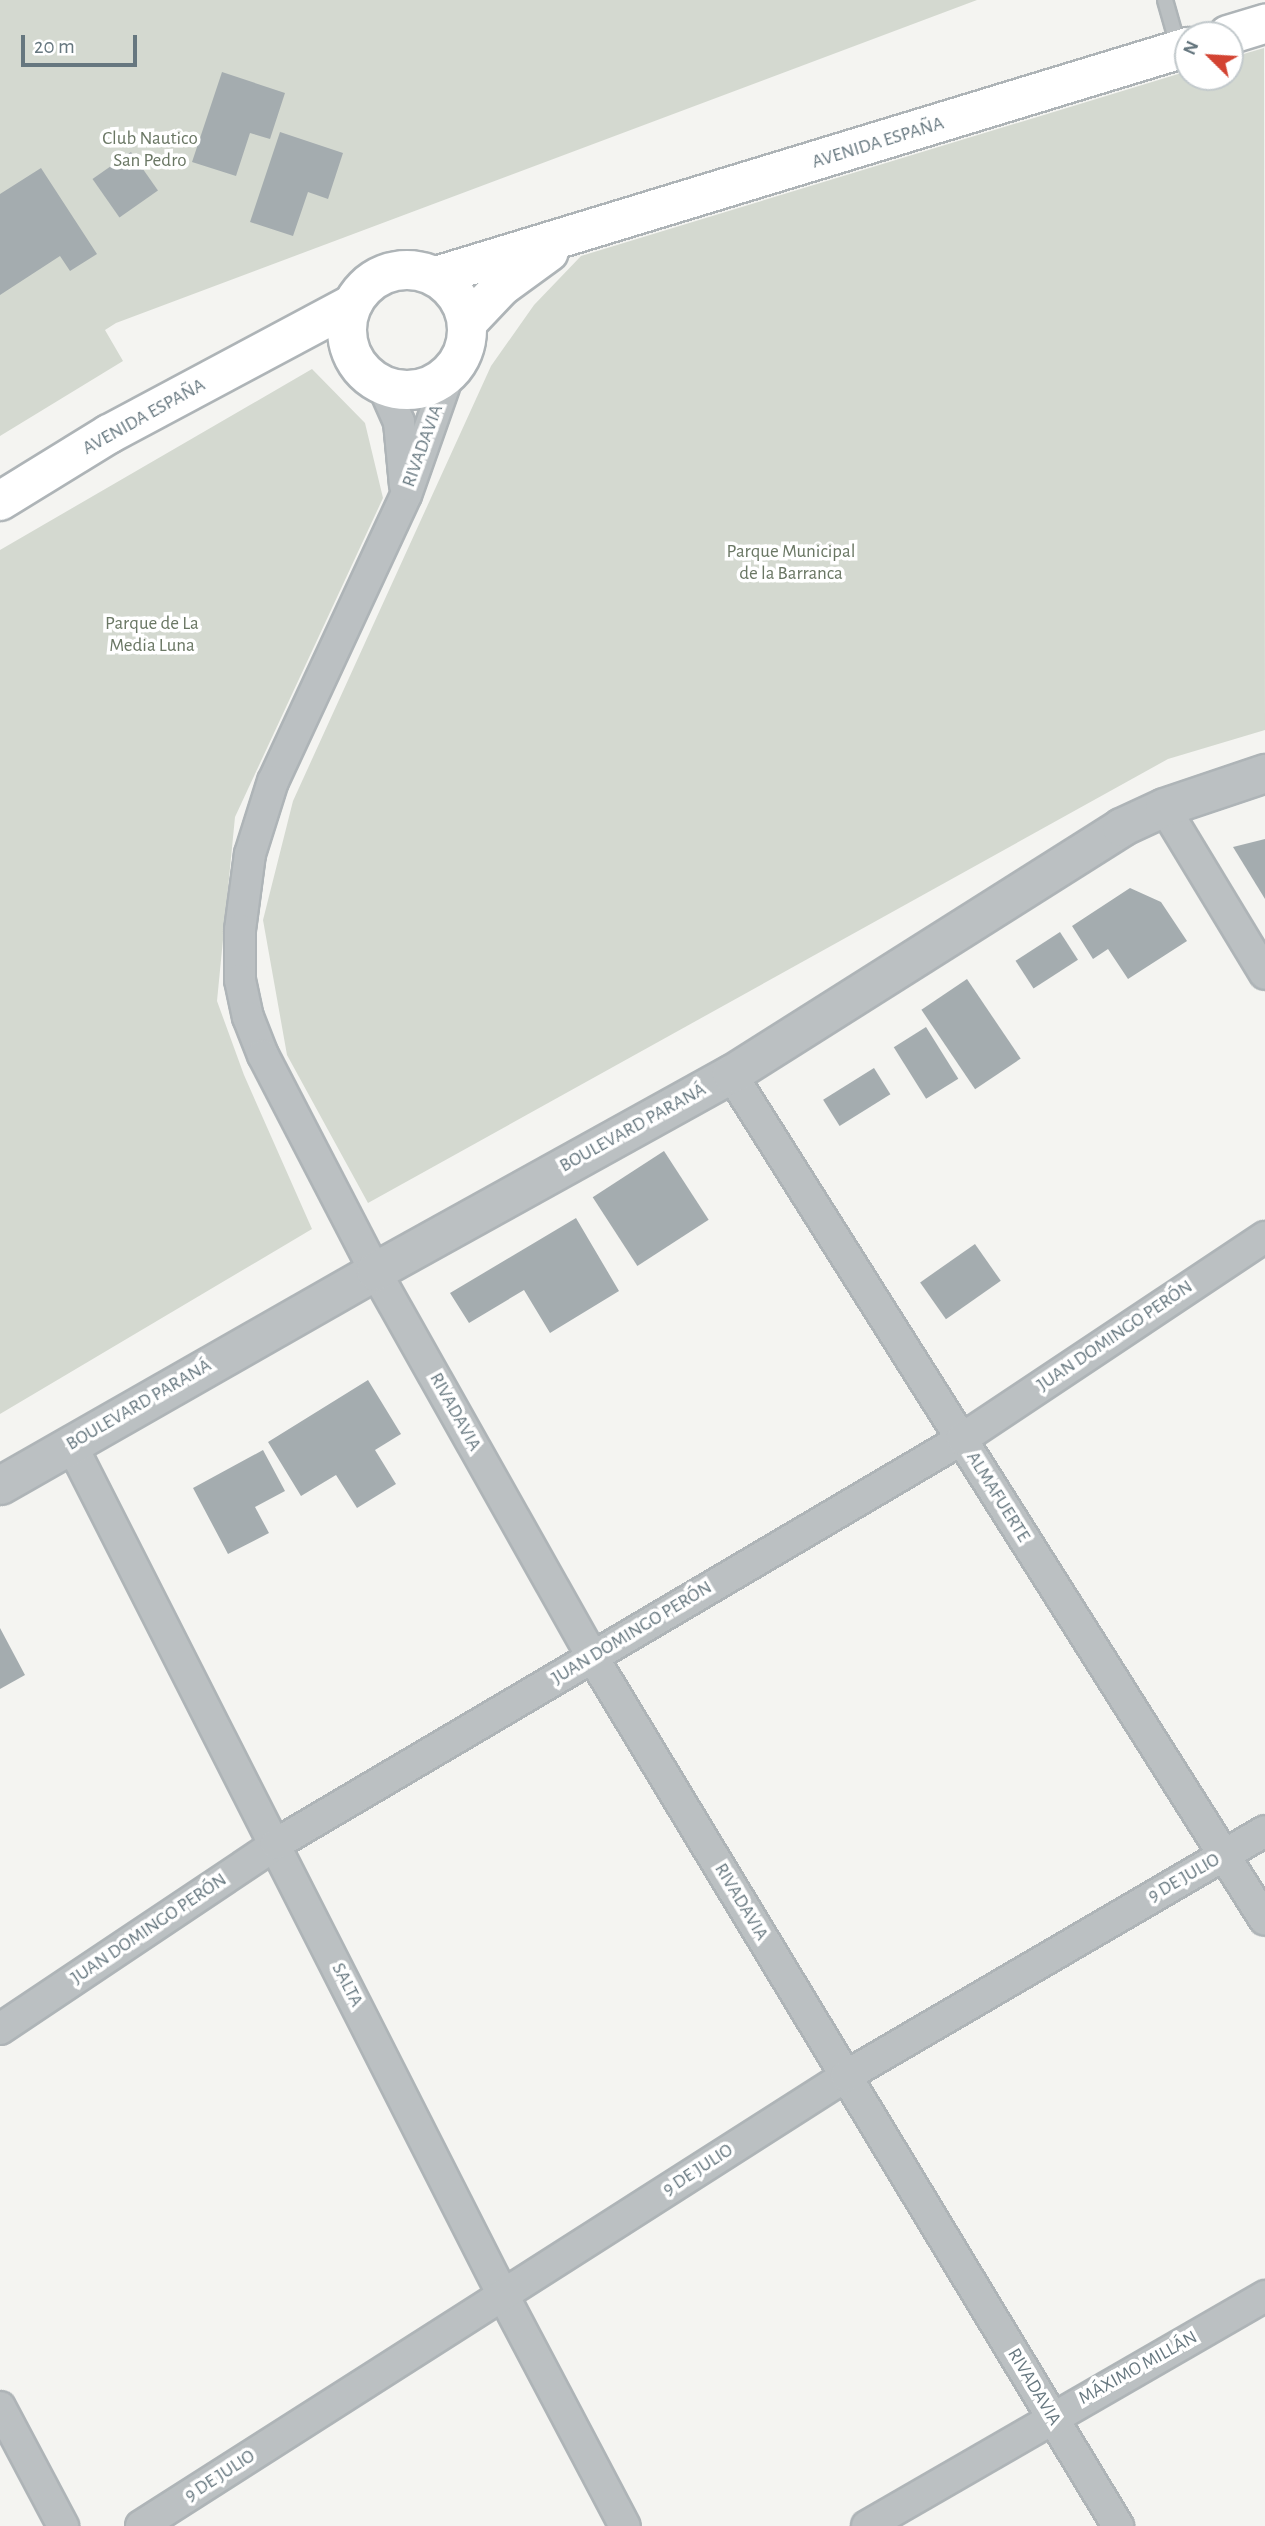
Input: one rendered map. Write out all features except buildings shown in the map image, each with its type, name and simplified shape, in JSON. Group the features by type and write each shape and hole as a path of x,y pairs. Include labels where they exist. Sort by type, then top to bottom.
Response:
{"main road":[{"path":"1244,30 1265,24"},
{"name":"AVENIDA ESPAÑA","path":"0,501 110,434 352,304 363,288 379,276 398,270 417,270 436,276 1174,52"},
{"name":"AVENIDA ESPAÑA","path":"467,323 501,288 567,238"},
{"path":"352,304 346,344 355,362 368,377 383,386 401,391 418,390 449,373 461,358 467,323 462,304 436,276"},
{"path":"292,338 346,344"}],"street":[{"name":"RIVADAVIA","path":"449,373 406,495 273,781 250,854 240,930 240,980 248,1017 263,1055 375,1271 593,1656 1118,2526"},
{"name":"RIVADAVIA","path":"383,386 399,422 406,495"},
{"name":"BOULEVARD PARANÁ","path":"0,1485 375,1271 731,1074 1121,827 1164,807 1265,773"},
{"path":"1164,807 1265,974"},
{"name":"ALMAFUERTE","path":"731,1074 1265,1920"},
{"name":"JUAN DOMINGO PERÓN","path":"0,2029 275,1844 961,1439 1265,1237"},
{"name":"SALTA","path":"71,1444 503,2295 625,2526"},
{"name":"9 DE JULIO","path":"141,2526 846,2076 1265,1831"},
{"name":"MÁXIMO MILLÁN","path":"867,2526 1265,2296"},
{"path":"0,2407 63,2526"}],"lane":[{"path":"1165,0 1174,23"}],"green space":[{"name":"Club Nautico San Pedro","path":"0,0 977,0 116,323 105,330 123,361 0,436"},
{"name":"Parque Municipal de la Barranca","path":"1264,48 1265,730 1168,759 368,1203 287,1055 263,920 293,801 491,366 534,305 581,256 1174,75 1174,91 1244,91 1244,54"},
{"name":"Parque de La Media Luna","path":"312,369 365,423 383,498 235,817 217,1001 244,1075 312,1229 0,1414 0,550"}]}
